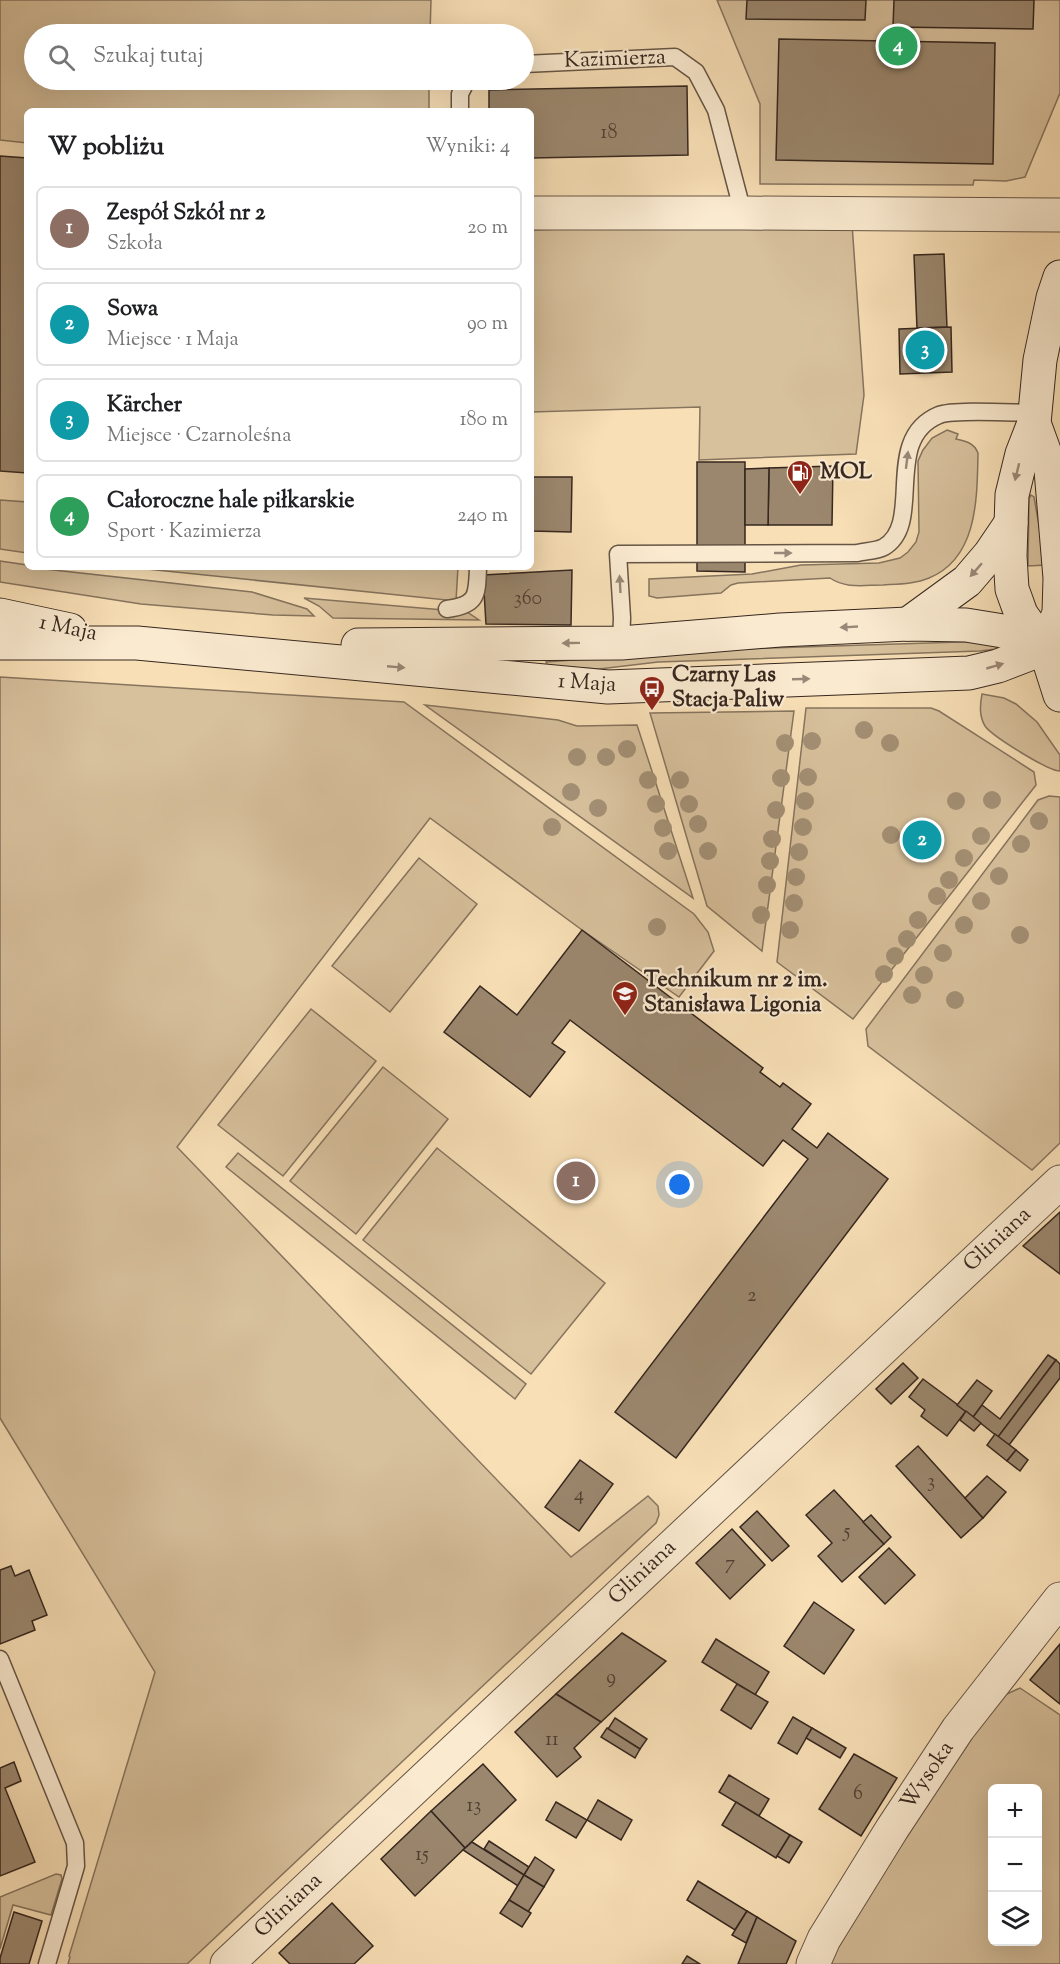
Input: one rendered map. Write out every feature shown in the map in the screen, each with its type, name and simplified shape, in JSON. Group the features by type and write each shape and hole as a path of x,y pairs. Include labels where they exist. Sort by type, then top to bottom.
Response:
{"street":[{"path":"534,213 1060,215"},
{"path":"1052,648 1021,614 1012,589 1011,523 1012,495 1034,418 1040,360 1053,298 1060,277"},
{"path":"1034,418 1055,478 1059,613 1052,648 1060,695"},
{"path":"908,624 967,581 990,554 1011,523"},
{"name":"1 Maja","path":"0,615 136,643"},
{"name":"1 Maja","path":"233,652 357,645 621,643 780,630 908,624 966,625 994,629 1052,648"},
{"name":"1 Maja","path":"0,644 136,643 617,687 969,673 1052,648"},
{"name":"Gliniana","path":"227,1964 1060,1182"},
{"name":"Wysoka","path":"813,1964 824,1938 958,1729 1060,1599"}],"lane":[{"name":"Kazimierza","path":"534,64 675,57 696,72 716,110 743,213"},
{"path":"460,108 462,90"},
{"path":"621,643 622,618 618,554 857,553 883,548 896,536 902,519 908,449 925,423 946,413 1034,418"},
{"path":"447,609 463,607 473,599 477,591 478,570"},
{"path":"0,1659 75,1843 76,1866 47,1964"}],"shaded area":[{"path":"0,0 431,0 430,24 24,24 24,90 429,90 429,108 24,108 24,143 0,140"},
{"path":"717,0 1060,0 1060,93 1025,177 1006,181 974,180 973,185 760,184 760,104"},
{"path":"761,223 852,224 864,395 856,454 699,460 700,407 534,412 534,230"},
{"path":"947,430 958,434 956,439 969,443 978,453 975,507 966,542 957,556 945,569 929,578 906,583 862,586 842,584 830,578 738,583 731,585 721,593 657,598 649,596 649,579 752,574 801,565 879,563 900,558 916,542 919,532 918,461 932,438"},
{"path":"1031,495 1034,497 1046,565 1028,566 1029,499"},
{"path":"0,500 24,502 24,553 0,549"},
{"path":"0,561 24,565 24,570 54,570 252,592 307,609 314,616 273,615 141,604 0,582"},
{"path":"156,570 458,570 456,601"},
{"path":"304,598 467,612 479,620 333,618 319,606"},
{"path":"992,641 997,644 996,649 980,651 658,662 599,669 550,666 546,662 709,650"},
{"path":"0,677 404,702 694,914 708,932 714,951 679,997 582,930 430,818 177,1147 571,1557 648,1496 658,1506 659,1515 656,1523 187,1964 68,1964 155,1672 0,1418"},
{"path":"982,694 1004,698 1016,704 1037,722 1060,755 1060,771 1033,759 990,731 985,726 981,714"},
{"path":"425,705 558,720 577,726 637,725 693,898"},
{"path":"806,708 931,708 1034,772 1036,785 853,1019 777,962"},
{"path":"794,711 762,951 707,906 650,713"},
{"path":"1049,796 1060,797 1060,1143 1032,1170 868,1046 866,1029 1038,800"},
{"path":"419,858 477,904 390,1012 332,966"},
{"path":"311,1009 376,1061 283,1176 218,1125"},
{"path":"383,1067 448,1119 356,1234 290,1181"},
{"path":"437,1148 605,1283 531,1374 363,1240"},
{"path":"238,1153 526,1384 515,1399 226,1167"},
{"path":"1020,1688 1060,1715 1060,1964 829,1964 869,1894 993,1706 1007,1694"},
{"path":"56,1874 61,1875 62,1879 51,1915 13,1905 0,1949 0,1897"}],"building":[{"path":"747,0 866,0 865,20 746,19"},
{"path":"894,0 1034,0 1033,29 893,27"},
{"path":"779,39 995,43 993,164 776,160"},
{"path":"687,86 688,155 534,158 534,108 489,108 489,90"},
{"path":"0,156 24,158 24,473 0,471"},
{"path":"944,254 947,327 917,328 914,255"},
{"path":"951,327 952,372 900,374 899,329"},
{"path":"697,462 745,462 745,572 697,571"},
{"name":"MOL","path":"833,466 832,525 768,525 769,468"},
{"path":"769,468 768,525 745,525 745,469"},
{"path":"534,477 572,477 571,532 534,531"},
{"path":"572,570 571,625 486,624 483,575"},
{"path":"582,930 763,1068 760,1072 780,1087 783,1083 811,1104 792,1129 817,1148 828,1133 888,1179 676,1458 615,1412 808,1159 783,1140 763,1166 570,1020 552,1043 565,1052 530,1097 444,1032 480,986 517,1015"},
{"path":"1060,1212 1060,1274 1023,1246"},
{"path":"1048,1355 1056,1360 998,1437 973,1417 982,1405 1000,1419"},
{"path":"1056,1360 1060,1364 1060,1378 1009,1445 998,1437"},
{"path":"903,1363 918,1378 891,1404 876,1389"},
{"path":"923,1379 966,1411 947,1436 921,1416 925,1410 909,1397"},
{"path":"977,1380 992,1391 973,1417 957,1405"},
{"path":"966,1411 981,1423 974,1431 960,1420"},
{"path":"995,1434 1016,1450 1007,1461 987,1445"},
{"path":"918,1446 983,1518 961,1538 896,1466"},
{"path":"1016,1450 1028,1460 1020,1471 1007,1461"},
{"path":"580,1460 613,1484 579,1531 545,1507"},
{"path":"987,1476 1006,1492 983,1518 965,1498"},
{"path":"834,1490 884,1544 842,1582 818,1556 832,1543 806,1515"},
{"path":"757,1511 789,1546 772,1561 740,1527"},
{"path":"871,1515 891,1537 884,1544 863,1522"},
{"path":"732,1529 765,1565 730,1599 696,1563"},
{"path":"889,1548 915,1575 885,1604 859,1577"},
{"path":"11,1566 15,1576 29,1570 47,1615 32,1621 35,1630 0,1644 0,1570"},
{"path":"814,1602 854,1630 824,1674 784,1646"},
{"path":"622,1633 666,1661 601,1722 556,1694"},
{"path":"716,1639 769,1672 755,1695 702,1662"},
{"path":"1060,1644 1060,1704 1030,1680"},
{"path":"737,1684 768,1702 751,1729 721,1710"},
{"path":"556,1694 601,1722 574,1748 581,1757 557,1777 515,1732"},
{"path":"793,1717 812,1728 797,1754 778,1743"},
{"path":"615,1718 647,1739 640,1749 608,1729"},
{"path":"607,1728 640,1749 635,1758 601,1737"},
{"path":"812,1728 846,1748 840,1758 806,1738"},
{"path":"854,1754 897,1778 861,1836 819,1809"},
{"path":"14,1762 21,1781 5,1788 35,1862 0,1876 0,1768"},
{"path":"483,1764 516,1800 465,1848 431,1811"},
{"path":"729,1775 769,1799 759,1816 719,1792"},
{"path":"598,1800 632,1820 621,1840 587,1820"},
{"path":"556,1802 587,1820 576,1838 546,1820"},
{"path":"736,1802 790,1835 776,1858 722,1825"},
{"path":"431,1811 465,1848 415,1896 381,1859"},
{"path":"790,1835 802,1842 789,1863 777,1856"},
{"path":"489,1841 529,1867 524,1875 484,1849"},
{"path":"472,1842 524,1875 518,1886 463,1850"},
{"path":"535,1857 554,1870 544,1887 524,1875"},
{"path":"524,1875 544,1887 528,1912 509,1900"},
{"path":"698,1881 747,1911 735,1930 687,1900"},
{"path":"509,1900 531,1913 522,1927 500,1913"},
{"path":"332,1903 373,1946 354,1964 290,1964 279,1953"},
{"path":"747,1911 757,1917 746,1943 732,1935"},
{"path":"14,1912 42,1921 29,1964 0,1964"},
{"path":"757,1917 796,1941 786,1964 738,1964"},
{"path":"687,1956 700,1964 682,1964"}],"place":[{"name":"Całoroczne hale piłkarskie","path":"898,46"},
{"name":"Kärcher","path":"925,350"},
{"name":"MOL","path":"800,496"},
{"name":"Czarny Las Stacja Paliw","path":"652,712"},
{"name":"Sowa","path":"922,840"},
{"name":"Technikum nr 2 im. Stanisława Ligonia","path":"625,1017"},
{"name":"Zespół Szkół nr 2","path":"576,1181"}]}
